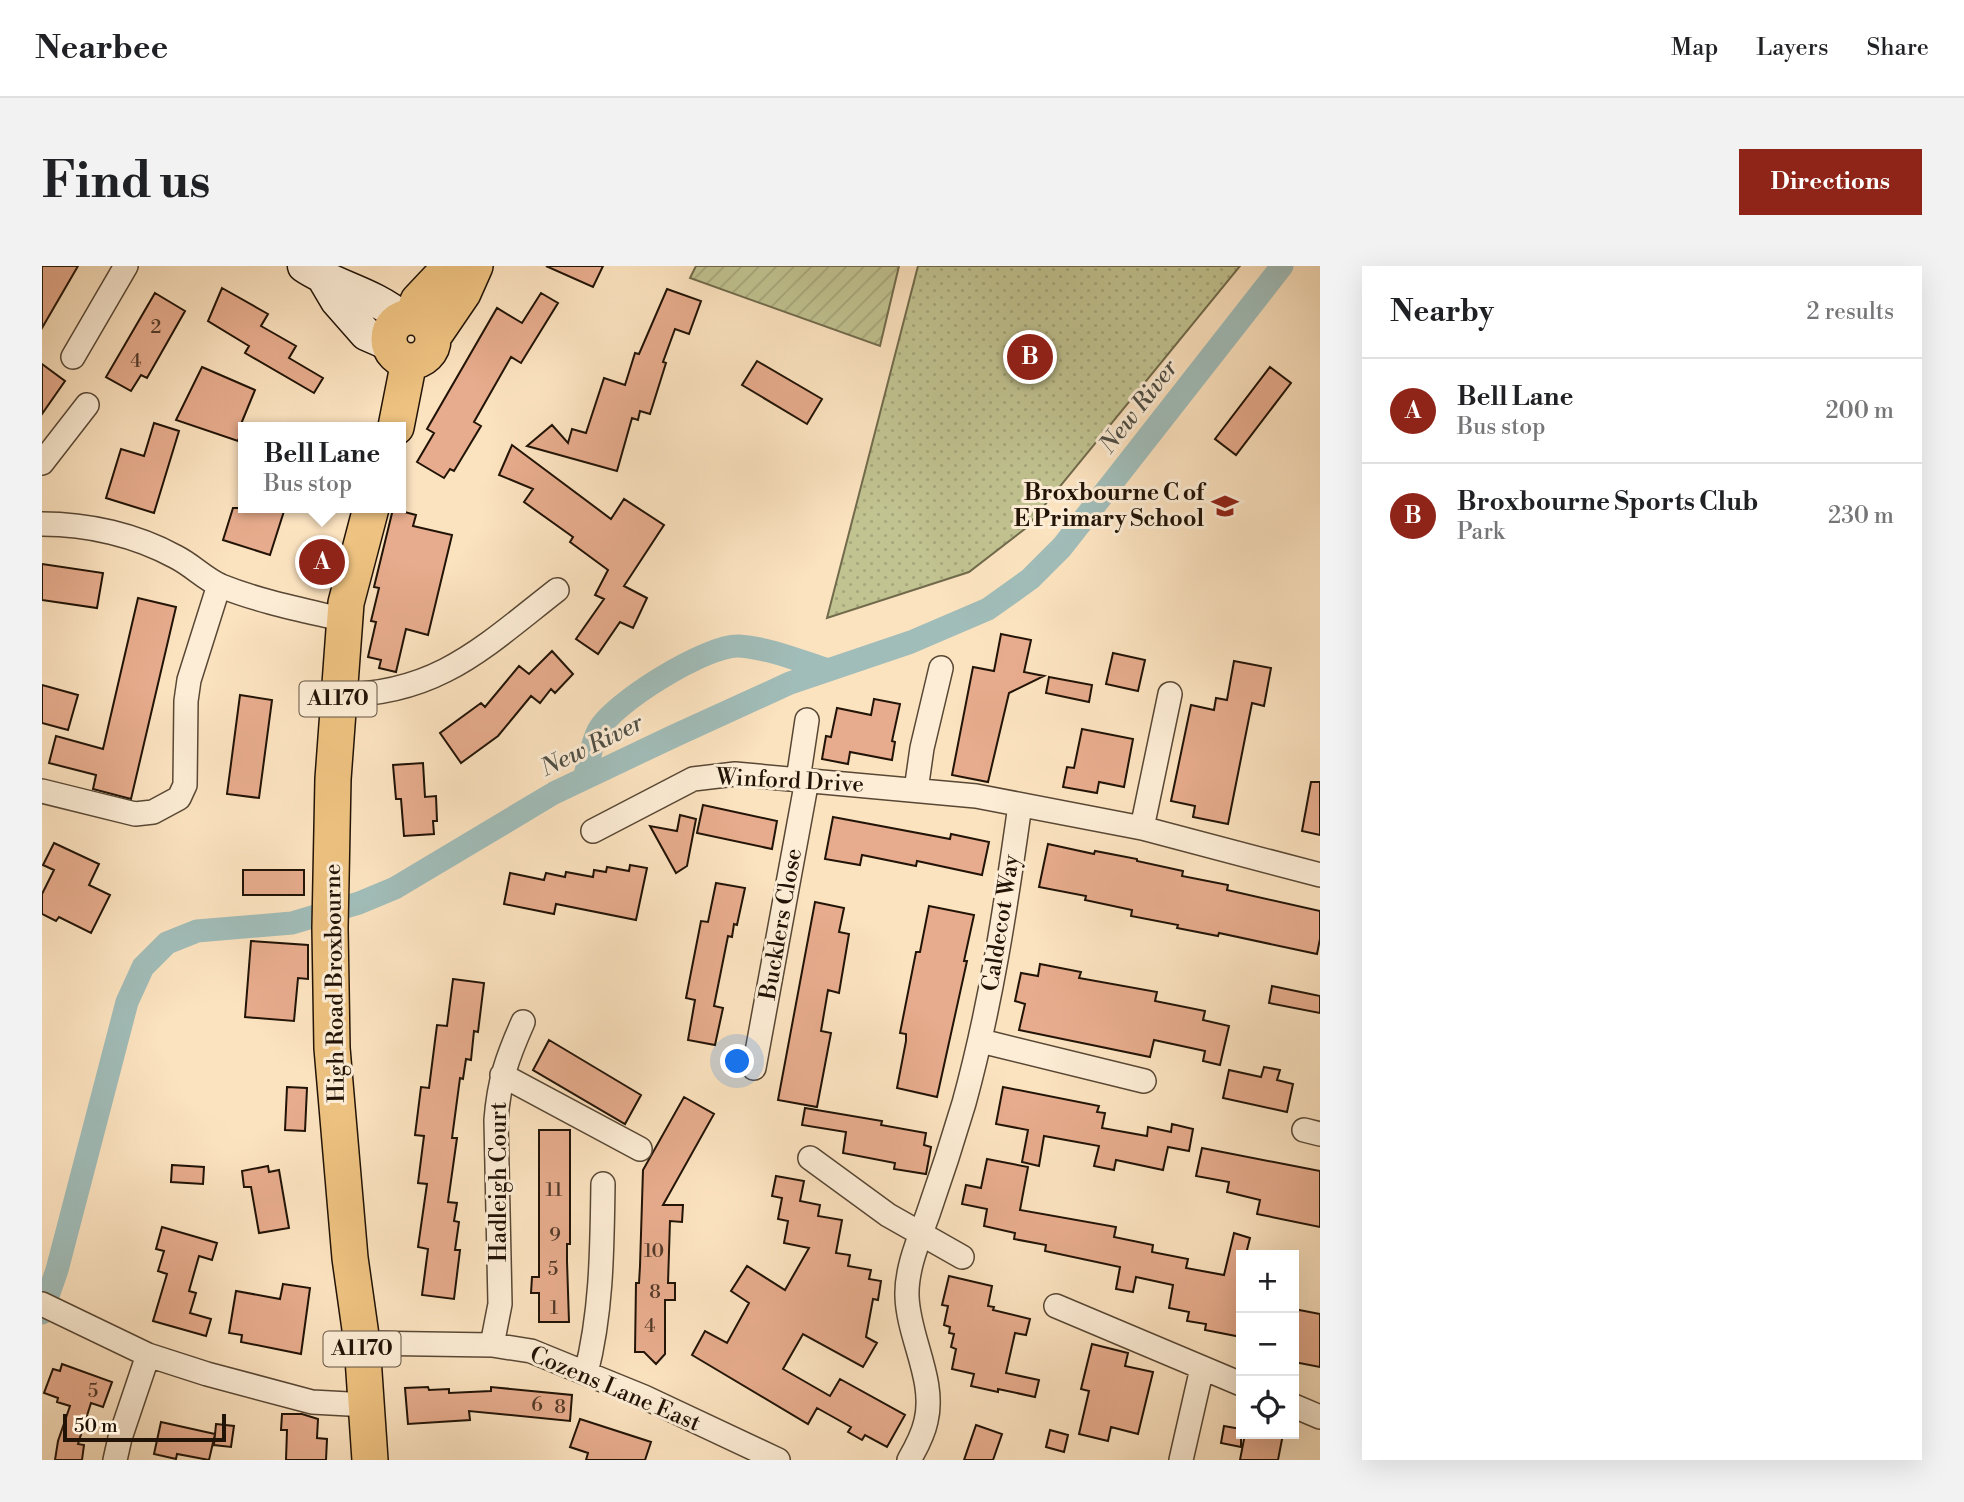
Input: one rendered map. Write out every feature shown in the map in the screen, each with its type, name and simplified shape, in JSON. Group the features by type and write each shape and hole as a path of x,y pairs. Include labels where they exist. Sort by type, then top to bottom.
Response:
{"main road":[{"path":"397,422 409,336 418,301 451,266"},
{"path":"409,336 463,293 475,266"},
{"name":"High Road Broxbourne","path":"370,513 346,603 333,779 330,928 333,1058 350,1258 362,1343 370,1460"}],"street":[{"path":"73,357 125,266"},
{"path":"314,273 366,334 409,336"},
{"path":"42,463 87,405"},
{"path":"42,524 61,524 128,537 178,558 219,585 277,604 345,620"},
{"path":"42,791 135,814 153,812 179,798 185,785 186,701 189,680 219,585"},
{"path":"338,695 405,687 433,677 465,660 557,590"},
{"path":"916,790 922,748 941,668"},
{"path":"1142,828 1170,694"},
{"name":"Bucklers Close","path":"754,1068 803,780 807,720"},
{"name":"Winford Drive","path":"593,831 673,789 708,776 735,774 976,796 1142,828 1320,875"},
{"name":"Caldecot Way","path":"909,1460 924,1428 928,1407 907,1296 910,1271 953,1141 981,1041 1003,924 1020,805"},
{"name":"Hadleigh Court","path":"492,1345 500,1304 496,1120 506,1059 523,1023"},
{"path":"981,1041 1144,1081"},
{"path":"502,1075 640,1149"},
{"path":"810,1158 888,1215 962,1256"},
{"path":"586,1373 595,1339 599,1304 603,1184"},
{"path":"1056,1306 1236,1382"},
{"path":"51,1307 148,1355 207,1374 312,1402 367,1405"},
{"name":"Cozens Lane East","path":"362,1343 492,1345 531,1352 644,1396 778,1460"},
{"path":"115,1460 148,1355"},
{"path":"1181,1460 1202,1368"},
{"path":"1299,1408 1320,1417"}],"green space":[{"path":"696,266 899,266 880,346 690,278"},
{"path":"918,266 1240,266 1026,528 969,572 827,618"}],"building":[{"path":"42,266 78,266 42,328"},
{"path":"546,266 603,266 593,287"},
{"path":"222,288 268,314 261,326 296,346 289,358 323,378 314,393 245,353 249,346 208,321"},
{"path":"667,289 701,301 689,334 675,329 663,362 666,363 650,414 640,411 638,420 632,418 617,471 527,446 552,425 568,443 572,429 586,433 604,378 625,385 635,353 639,354"},
{"path":"155,293 185,311 147,378 141,375 131,391 106,377"},
{"path":"541,293 558,303 521,363 511,357 474,422 481,426 454,471 450,469 444,478 417,462 434,433 427,429 497,308 522,323"},
{"path":"757,361 822,399 807,424 742,385"},
{"path":"42,364 65,381 42,414"},
{"path":"202,367 255,390 242,422 238,422 238,441 176,420"},
{"path":"1270,367 1291,383 1236,455 1215,439"},
{"path":"154,423 179,431 154,513 106,498 121,449 144,456"},
{"path":"512,445 611,519 624,499 664,525 624,586 647,598 633,628 620,622 598,654 576,639 604,599 595,595 608,570 570,542 573,537 524,502 533,489 499,475"},
{"path":"233,508 238,508 238,513 283,513 270,555 223,540"},
{"path":"392,513 416,515 413,526 452,535 428,635 406,629 396,672 379,668 381,660 368,657 376,622 371,621 379,588 374,587"},
{"path":"42,564 103,573 97,608 42,600"},
{"path":"138,598 176,607 131,799 93,789 96,775 49,763 56,736 103,749"},
{"path":"1001,634 1031,640 1024,672 1044,676 1009,693 988,782 952,775 973,667 994,671"},
{"path":"552,651 573,674 555,693 551,689 540,703 531,696 498,736 461,763 440,733 481,703 485,707 519,666 529,674"},
{"path":"1113,653 1145,660 1138,691 1106,684"},
{"path":"1234,661 1271,668 1264,706 1252,703 1228,824 1193,817 1195,806 1171,801 1191,705 1214,710 1216,698 1227,700"},
{"path":"1049,677 1092,685 1089,702 1046,693"},
{"path":"42,685 78,695 68,730 42,723"},
{"path":"240,695 272,700 259,798 227,794"},
{"path":"874,699 900,704 892,741 895,742 892,760 850,752 848,764 822,759 826,736 831,737 837,708 871,715"},
{"path":"1082,729 1133,739 1124,787 1099,782 1097,793 1063,787 1067,767 1074,768"},
{"path":"423,763 425,797 436,796 437,821 433,821 434,834 404,836 401,799 396,799 393,765"},
{"path":"1311,782 1320,782 1320,835 1302,831"},
{"path":"703,805 777,821 772,849 697,833"},
{"path":"680,815 696,819 687,866 676,873 650,826 677,831"},
{"path":"833,817 950,839 951,834 989,842 982,875 917,861 916,866 862,855 860,865 825,859"},
{"path":"54,843 99,864 89,885 110,895 91,933 59,917 56,921 42,914 42,894 54,870 43,865"},
{"path":"1048,844 1094,854 1095,851 1137,859 1183,871 1182,876 1228,885 1227,890 1320,911 1317,954 1219,933 1218,936 1177,928 1178,925 1131,916 1132,910 1085,900 1086,896 1039,887"},
{"path":"630,865 647,868 636,920 556,904 554,914 504,904 510,873 544,880 546,873 565,877 566,872 593,877 594,870 606,872 607,867 629,871"},
{"path":"243,870 304,870 304,895 243,895"},
{"path":"716,883 745,888 737,925 734,924 732,937 728,936 714,1006 723,1008 715,1045 688,1040 695,1000 686,998 701,921 708,922"},
{"path":"815,902 844,908 839,932 849,934 839,993 828,990 821,1031 831,1033 817,1107 778,1100"},
{"path":"929,906 974,915 964,961 967,961 937,1097 897,1088 906,1041 906,1034 900,1033 916,952 920,952"},
{"path":"251,941 308,945 308,979 298,978 294,1021 245,1017"},
{"path":"1040,964 1081,972 1079,978 1157,992 1155,1001 1205,1011 1203,1020 1229,1026 1220,1065 1203,1061 1205,1051 1154,1040 1150,1057 1019,1030 1025,1004 1015,1001 1021,973 1038,976"},
{"path":"453,979 484,983 478,1032 474,1031 471,1060 466,1059 463,1079 460,1078 452,1138 457,1138 448,1202 457,1203 454,1221 459,1222 455,1250 460,1250 454,1299 422,1295 428,1249 418,1247 427,1184 418,1183 424,1136 415,1135 421,1087 429,1088 437,1025 447,1026"},
{"path":"1272,986 1320,996 1320,1013 1269,1003"},
{"path":"549,1040 641,1095 625,1124 533,1070"},
{"path":"1264,1067 1280,1070 1277,1080 1293,1084 1287,1112 1223,1098 1229,1070 1261,1077"},
{"path":"287,1087 307,1088 305,1131 285,1130"},
{"path":"1003,1087 1099,1106 1097,1112 1105,1113 1102,1128 1147,1136 1148,1127 1171,1132 1172,1124 1193,1129 1189,1151 1168,1147 1163,1170 1116,1160 1114,1170 1094,1166 1099,1146 1044,1136 1039,1166 1022,1162 1028,1130 996,1124"},
{"path":"684,1097 714,1114 663,1205 683,1205 682,1222 670,1221 668,1283 675,1283 675,1300 665,1300 665,1354 656,1364 644,1352 635,1352 643,1170"},
{"path":"805,1108 882,1121 881,1125 926,1133 924,1145 931,1147 926,1174 894,1169 895,1163 843,1153 846,1132 802,1125"},
{"path":"539,1130 570,1130 570,1244 567,1244 569,1322 539,1322 539,1293 531,1293 532,1277 539,1277"},
{"path":"1202,1148 1320,1171 1320,1227 1257,1214 1260,1200 1227,1192 1229,1182 1196,1176"},
{"path":"987,1159 1028,1167 1020,1210 1116,1227 1114,1237 1153,1245 1152,1252 1188,1259 1186,1268 1224,1275 1234,1233 1250,1238 1247,1250 1236,1250 1236,1336 1205,1330 1206,1324 1187,1321 1189,1312 1169,1308 1173,1285 1136,1277 1133,1292 1116,1289 1120,1267 1045,1251 1046,1245 1014,1239 1015,1233 984,1226 987,1209 962,1204 966,1185 981,1188"},
{"path":"172,1165 204,1167 203,1184 171,1182"},
{"path":"268,1166 269,1172 279,1170 289,1228 259,1233 251,1187 244,1187 242,1171"},
{"path":"776,1176 804,1181 800,1201 820,1205 818,1216 842,1220 836,1253 850,1255 848,1266 871,1270 869,1279 881,1281 878,1300 873,1299 866,1337 877,1343 863,1367 803,1334 783,1369 830,1396 840,1379 905,1415 887,1447 865,1435 862,1440 848,1432 851,1427 817,1408 808,1424 692,1355 705,1331 727,1343 749,1303 731,1291 747,1266 785,1290 809,1248 784,1243 788,1221 778,1219 782,1198 772,1196"},
{"path":"162,1227 217,1243 212,1260 199,1256 189,1291 196,1293 190,1313 211,1319 206,1336 153,1321 167,1274 158,1271 164,1251 156,1249"},
{"path":"949,1276 992,1286 988,1306 994,1307 993,1310 1030,1319 1026,1335 1015,1333 1006,1373 1039,1380 1035,1397 971,1386 974,1374 952,1369 956,1349 951,1347 954,1334 949,1333 950,1327 944,1325 948,1306 942,1305"},
{"path":"283,1284 310,1288 301,1354 241,1342 242,1335 229,1333 236,1291 280,1299"},
{"path":"1299,1310 1320,1314 1320,1367 1299,1363"},
{"path":"1092,1344 1128,1353 1125,1366 1153,1372 1138,1434 1111,1427 1108,1441 1079,1434 1089,1391 1081,1389"},
{"path":"62,1364 112,1382 103,1407 91,1403 78,1444 84,1445 82,1460 55,1460 58,1441 70,1406 57,1402 58,1398 44,1393 53,1369 60,1371"},
{"path":"428,1387 429,1390 449,1389 449,1393 491,1391 491,1387 572,1395 570,1421 469,1411 470,1420 408,1424 405,1388"},
{"path":"282,1414 302,1414 318,1419 317,1438 327,1439 326,1460 286,1460 287,1430 281,1430"},
{"path":"580,1419 651,1442 645,1460 586,1460 588,1453 570,1447"},
{"path":"161,1422 215,1434 209,1460 177,1454 176,1459 154,1454"},
{"path":"216,1424 234,1426 231,1447 214,1445"},
{"path":"976,1425 1002,1434 993,1460 964,1460"},
{"path":"1224,1426 1236,1428 1236,1439 1241,1439 1241,1447 1221,1443"},
{"path":"1050,1430 1068,1435 1064,1452 1046,1447"},
{"path":"1244,1439 1282,1439 1278,1460 1240,1460"}],"waterway":[{"name":"New River","path":"42,1313 57,1270 127,1002 143,967 167,943 197,931 292,923 359,903 395,888 554,793 674,736 790,683 911,642 988,609 1030,579 1062,547 1282,266"},
{"path":"584,778 596,736 607,719 662,677 706,654 725,648 750,647 828,670"}],"place":[{"name":"Broxbourne Sports Club","path":"1030,357"},
{"name":"Broxbourne C of E Primary School","path":"1225,506"},
{"name":"Bell Lane","path":"322,562"}]}
